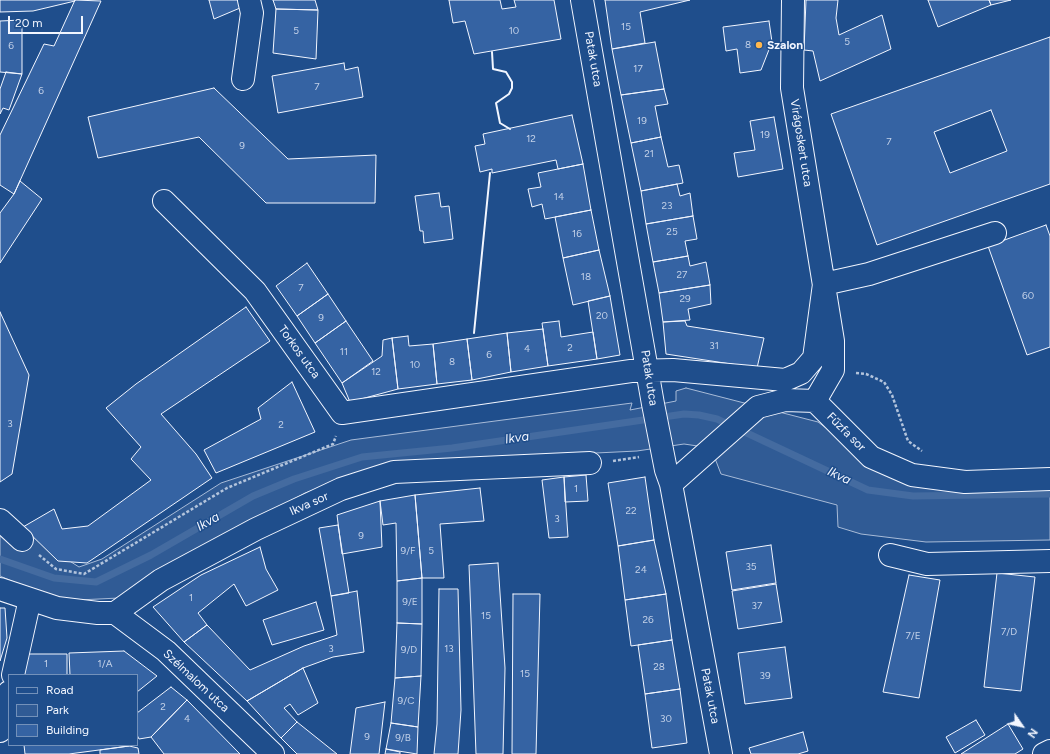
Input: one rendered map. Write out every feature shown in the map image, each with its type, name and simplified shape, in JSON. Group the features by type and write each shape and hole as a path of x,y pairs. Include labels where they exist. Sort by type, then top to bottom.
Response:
{"street":[{"path":"243,79 252,13 249,0"},
{"name":"Patak utca","path":"582,0 648,370 653,404 653,453 671,484 721,754"},
{"name":"Virágoskert utca","path":"793,0 792,88 833,341 833,370"},
{"name":"Torkos utca","path":"164,201 255,291 342,413"},
{"path":"824,284 869,274 995,233"},
{"name":"Virágoskert utca","path":"648,370 673,370 785,380 801,373 814,358 824,284"},
{"path":"342,413 648,370"},
{"path":"671,484 758,406 785,400 815,401 833,370"},
{"name":"Fűzfa sor","path":"815,401 871,457 912,475 965,482 1050,479"},
{"name":"Ikva sor","path":"115,613 161,580 262,526 341,489 394,472 590,463"},
{"path":"0,520 22,540"},
{"path":"890,555 927,564 1050,561"},
{"path":"0,589 57,608 98,613 115,613"},
{"path":"13,674 30,599"},
{"name":"Szélmalom utca","path":"115,613 166,652 273,754"},
{"path":"0,731 8,696"},
{"path":"1044,754 1050,751"}],"path":[{"path":"833,370 866,374 884,382 892,395 908,441 926,452"},
{"path":"22,540 56,569 84,574 227,488 334,444 342,413"},
{"path":"590,463 653,453"}],"green space":[{"path":"686,388 818,422 875,464 917,479 1050,475 1050,540 926,542 861,534 838,527 837,505 721,474 711,448 684,444 637,451 390,463 305,493 119,598 58,601 0,576 0,524 43,536 57,553 79,567 102,559 221,483 351,440 632,403 630,410 676,401 676,391"}],"building":[{"path":"0,0 75,1 33,11 0,12"},
{"path":"75,0 101,1 14,194 0,185 0,135 44,44 54,46"},
{"path":"209,0 238,0 240,8 214,19"},
{"path":"273,0 315,0 318,10 276,9"},
{"path":"449,0 500,0 502,9 516,7 514,0 554,0 561,39 474,54 465,21 453,23"},
{"path":"605,0 690,0 640,12 645,43 612,49"},
{"path":"806,0 838,0 836,18 839,35 882,15 891,49 820,81 813,51 804,50"},
{"path":"928,0 989,0 991,5 938,27"},
{"path":"989,0 1011,0 991,5"},
{"path":"276,9 318,10 316,59 273,53"},
{"path":"22,20 22,74 0,72 0,21"},
{"path":"769,21 772,42 761,70 740,73 737,49 726,51 723,27"},
{"path":"1050,37 1050,184 877,245 831,114","holes":["991,110 1007,151 950,173 934,132"]},
{"path":"655,42 664,89 621,95 612,49"},
{"path":"344,63 345,70 358,67 363,97 278,113 272,76"},
{"path":"6,72 22,74 9,110 3,108 0,114 0,89"},
{"path":"214,88 288,159 376,155 375,203 266,203 199,137 98,158 88,117"},
{"path":"664,89 668,104 655,106 661,137 631,143 621,95"},
{"path":"572,115 583,164 558,169 556,160 492,173 492,169 480,172 475,146 485,144 483,134"},
{"path":"774,117 783,169 738,177 734,153 755,150 750,121"},
{"path":"661,137 668,167 679,165 683,183 641,191 631,143"},
{"path":"583,164 591,210 545,219 542,204 532,207 528,189 541,187 538,173"},
{"path":"20,181 42,199 0,263 0,213 14,194"},
{"path":"677,184 680,196 690,193 693,216 646,224 641,191"},
{"path":"439,193 441,207 449,206 453,239 424,243 423,231 420,231 415,196"},
{"path":"591,210 599,250 563,258 555,217"},
{"path":"693,216 697,239 685,241 688,256 653,262 646,224"},
{"path":"1046,225 1050,236 1050,347 1027,355 988,246"},
{"path":"599,250 610,296 573,305 563,258"},
{"path":"688,256 690,266 706,262 710,285 659,293 653,262"},
{"path":"307,263 328,294 297,316 276,286"},
{"path":"710,285 711,304 688,309 690,320 663,322 659,293"},
{"path":"328,294 346,321 315,343 297,316"},
{"path":"610,296 620,355 597,359 588,301"},
{"path":"246,307 270,341 161,414 196,454 212,478 87,563 58,561 23,527 54,509 62,529 88,526 151,480 131,459 141,447 106,408 136,384"},
{"path":"0,312 29,375 12,474 0,482"},
{"path":"346,321 373,361 342,383 315,343"},
{"path":"559,321 561,337 593,332 597,359 548,366 542,323"},
{"path":"685,321 687,326 764,338 757,368 666,354 663,322"},
{"path":"543,329 548,366 511,372 507,333"},
{"path":"507,333 511,372 472,380 467,339"},
{"path":"408,336 409,346 433,344 437,384 398,389 392,338"},
{"path":"392,338 398,389 350,402 342,383 382,356 383,340"},
{"path":"467,339 472,380 437,384 433,344"},
{"path":"292,382 315,432 216,473 204,450 261,419 258,408"},
{"path":"586,475 588,501 565,502 564,477"},
{"path":"564,477 568,537 549,538 542,480"},
{"path":"645,477 654,540 618,546 608,483"},
{"path":"480,488 484,521 440,524 444,578 422,578 415,495"},
{"path":"415,495 422,578 397,581 396,523 383,525 380,501"},
{"path":"380,501 382,547 342,554 337,515"},
{"path":"338,525 349,593 331,596 319,528"},
{"path":"654,540 666,594 625,600 618,546"},
{"path":"771,545 776,583 732,590 726,552"},
{"path":"260,547 266,569 278,590 246,606 234,584 198,613 207,625 184,642 153,607 201,575"},
{"path":"498,563 505,668 503,754 476,754 469,565"},
{"path":"997,573 1035,577 1021,691 984,687"},
{"path":"909,575 940,580 919,698 883,692"},
{"path":"422,578 422,624 397,623 397,581"},
{"path":"776,584 782,622 738,629 732,591"},
{"path":"439,589 458,589 461,710 458,754 434,754 437,724"},
{"path":"357,591 364,652 333,657 303,668 247,701 184,642 207,625 250,670 304,646 337,635 331,596"},
{"path":"513,594 540,594 536,754 512,754"},
{"path":"666,594 672,640 631,646 625,600"},
{"path":"316,602 324,630 272,645 263,620"},
{"path":"0,608 5,608 7,638 0,661"},
{"path":"397,623 422,624 421,676 395,678"},
{"path":"672,640 680,689 645,694 638,645"},
{"path":"785,647 792,698 745,704 738,653"},
{"path":"124,651 157,676 138,691 138,674 70,674 69,653"},
{"path":"26,654 67,654 67,674 24,674"},
{"path":"303,668 318,703 298,715 290,704 284,708 297,722 281,738 247,701"},
{"path":"421,676 418,727 391,723 395,678"},
{"path":"171,687 187,700 151,737 139,739 138,712"},
{"path":"680,689 687,743 652,748 645,694"},
{"path":"187,700 240,754 164,754 151,737"},
{"path":"385,702 379,754 350,754 356,708"},
{"path":"976,720 985,735 955,753 946,737"},
{"path":"297,722 337,754 297,754 281,738"},
{"path":"391,723 418,727 417,754 386,749"},
{"path":"1008,724 1023,749 1015,754 961,754"},
{"path":"803,732 808,751 798,754 751,754 749,748"},
{"path":"24,746 129,746 69,754 25,754"},
{"path":"129,746 138,748 139,754 100,754 100,750"},
{"path":"386,749 400,752 400,754 385,754"}],"waterway":[{"name":"Ikva","path":"0,559 54,578 96,582 151,555 253,496 294,479 362,457 452,448 684,414 699,415 717,419 868,490 913,496 1050,494"}],"wall":[{"path":"492,52 493,69 506,72 512,82 512,88 509,94 496,103 500,123 510,129"},
{"path":"474,333 490,173"}],"place":[{"name":"Szalon","path":"759,45"}]}
